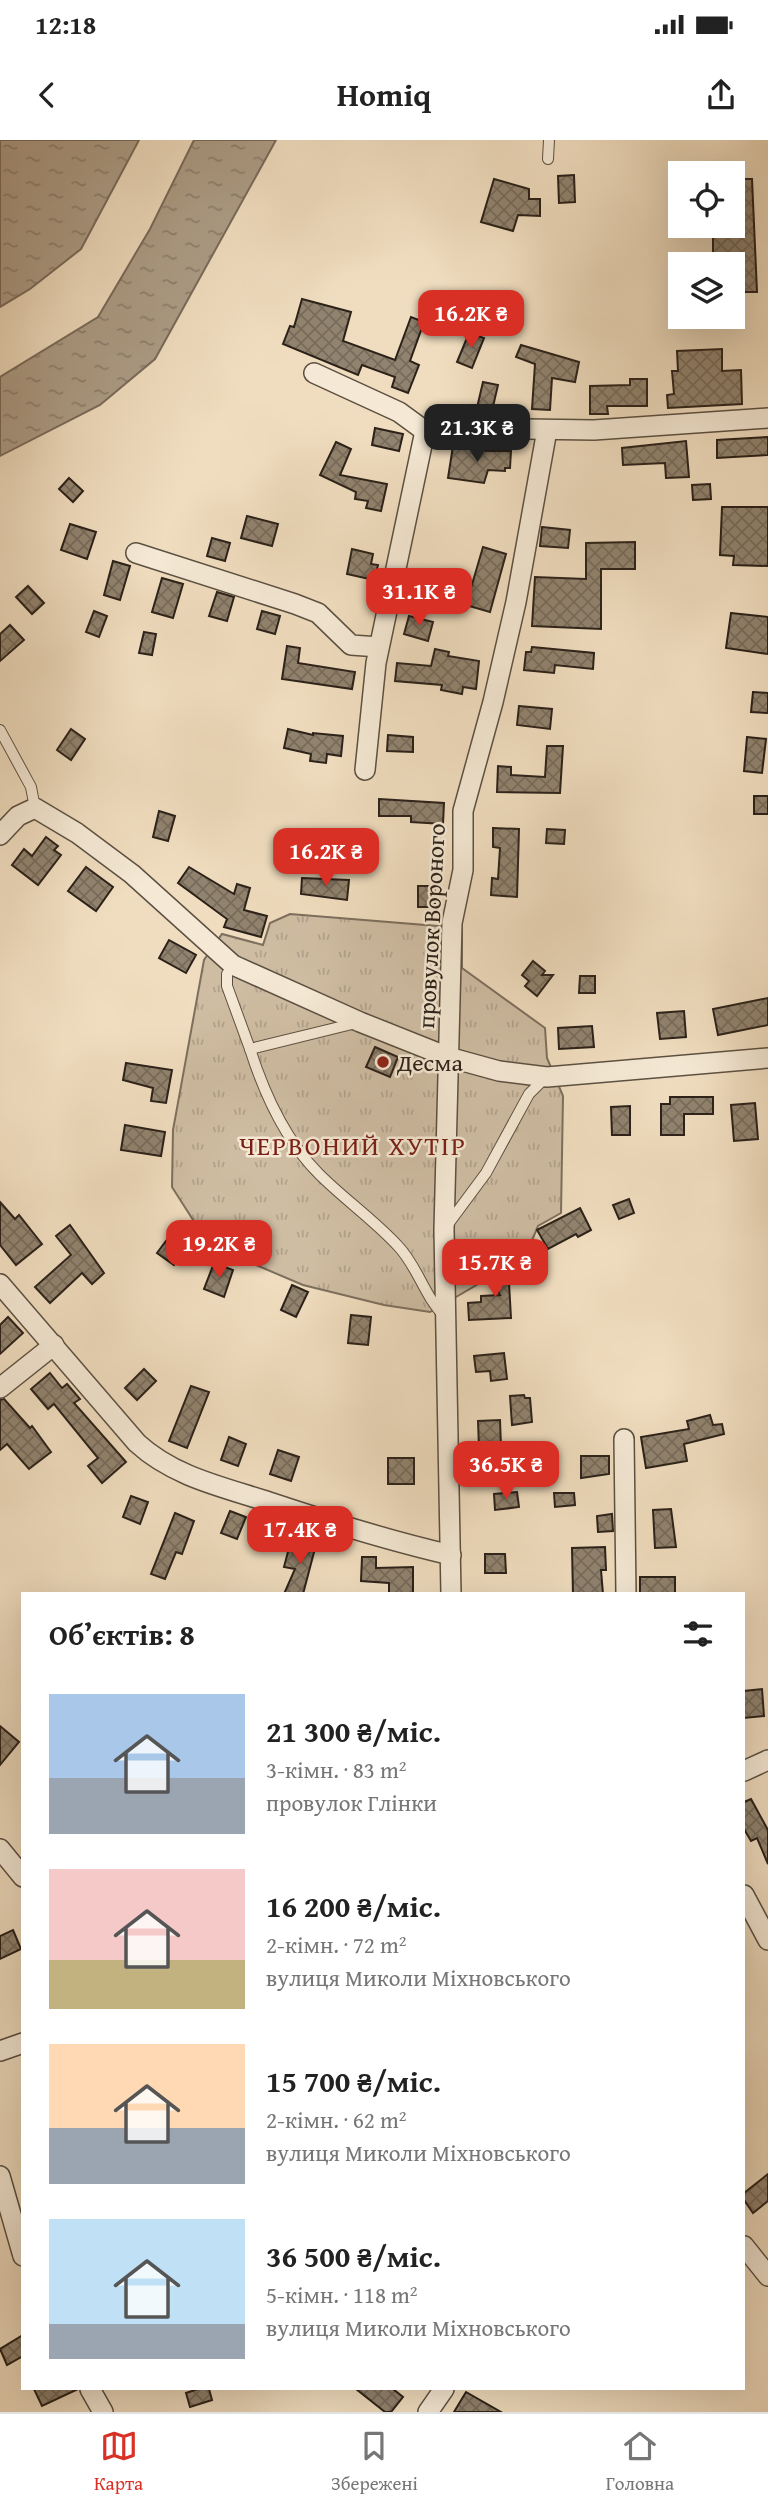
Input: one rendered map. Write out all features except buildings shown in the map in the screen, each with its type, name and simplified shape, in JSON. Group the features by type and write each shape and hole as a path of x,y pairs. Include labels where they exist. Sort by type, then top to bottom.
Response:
{"street":[{"path":"314,373 399,412 425,431 463,428 594,430 768,418"},
{"name":"провулок Вороного","path":"451,1592 444,1230 452,923 463,870 463,811 494,702 516,602 547,430"},
{"path":"365,770 379,647 425,431"},
{"path":"136,553 311,610 323,617 351,645 379,647"},
{"path":"0,835 18,816 35,808 77,833 132,874 233,965 360,1022 448,1057 499,1071 547,1077 768,1058"},
{"path":"0,1284 137,1443 178,1472 330,1521 451,1555"},
{"path":"0,1388 54,1345"},
{"path":"624,1439 626,1592"},
{"path":"745,1771 768,1760"},
{"path":"0,1849 21,1875"},
{"path":"745,1897 768,1940"},
{"path":"0,2051 21,2044"},
{"path":"0,2176 21,2249"},
{"path":"745,2247 768,2276"},
{"path":"91,2390 103,2412"},
{"path":"428,2412 443,2390"}],"lane":[{"path":"548,159 549,140"},
{"path":"0,730 31,787 35,808"},
{"path":"233,965 227,974 227,986 264,1089 298,1150 318,1173 398,1246 427,1296 446,1317"},
{"path":"250,1049 360,1022"},
{"path":"444,1230 486,1173 529,1094 547,1077"}],"green space":[{"path":"290,914 462,928 462,968 545,1028 547,1058 563,1096 561,1213 538,1226 525,1257 430,1312 384,1305 303,1285 209,1245 172,1187 173,1130 204,960 222,934 263,945 270,923"}],"water":[{"path":"0,140 139,140 81,249 30,289 0,307"},
{"path":"194,140 276,140 155,359 100,405 0,456 0,377 98,317 150,229"}],"place":[{"name":"Десма","path":"383,1062"}],"district":[{"name":"ЧЕРВОНИЙ ХУТІР","path":"353,1145"}]}
